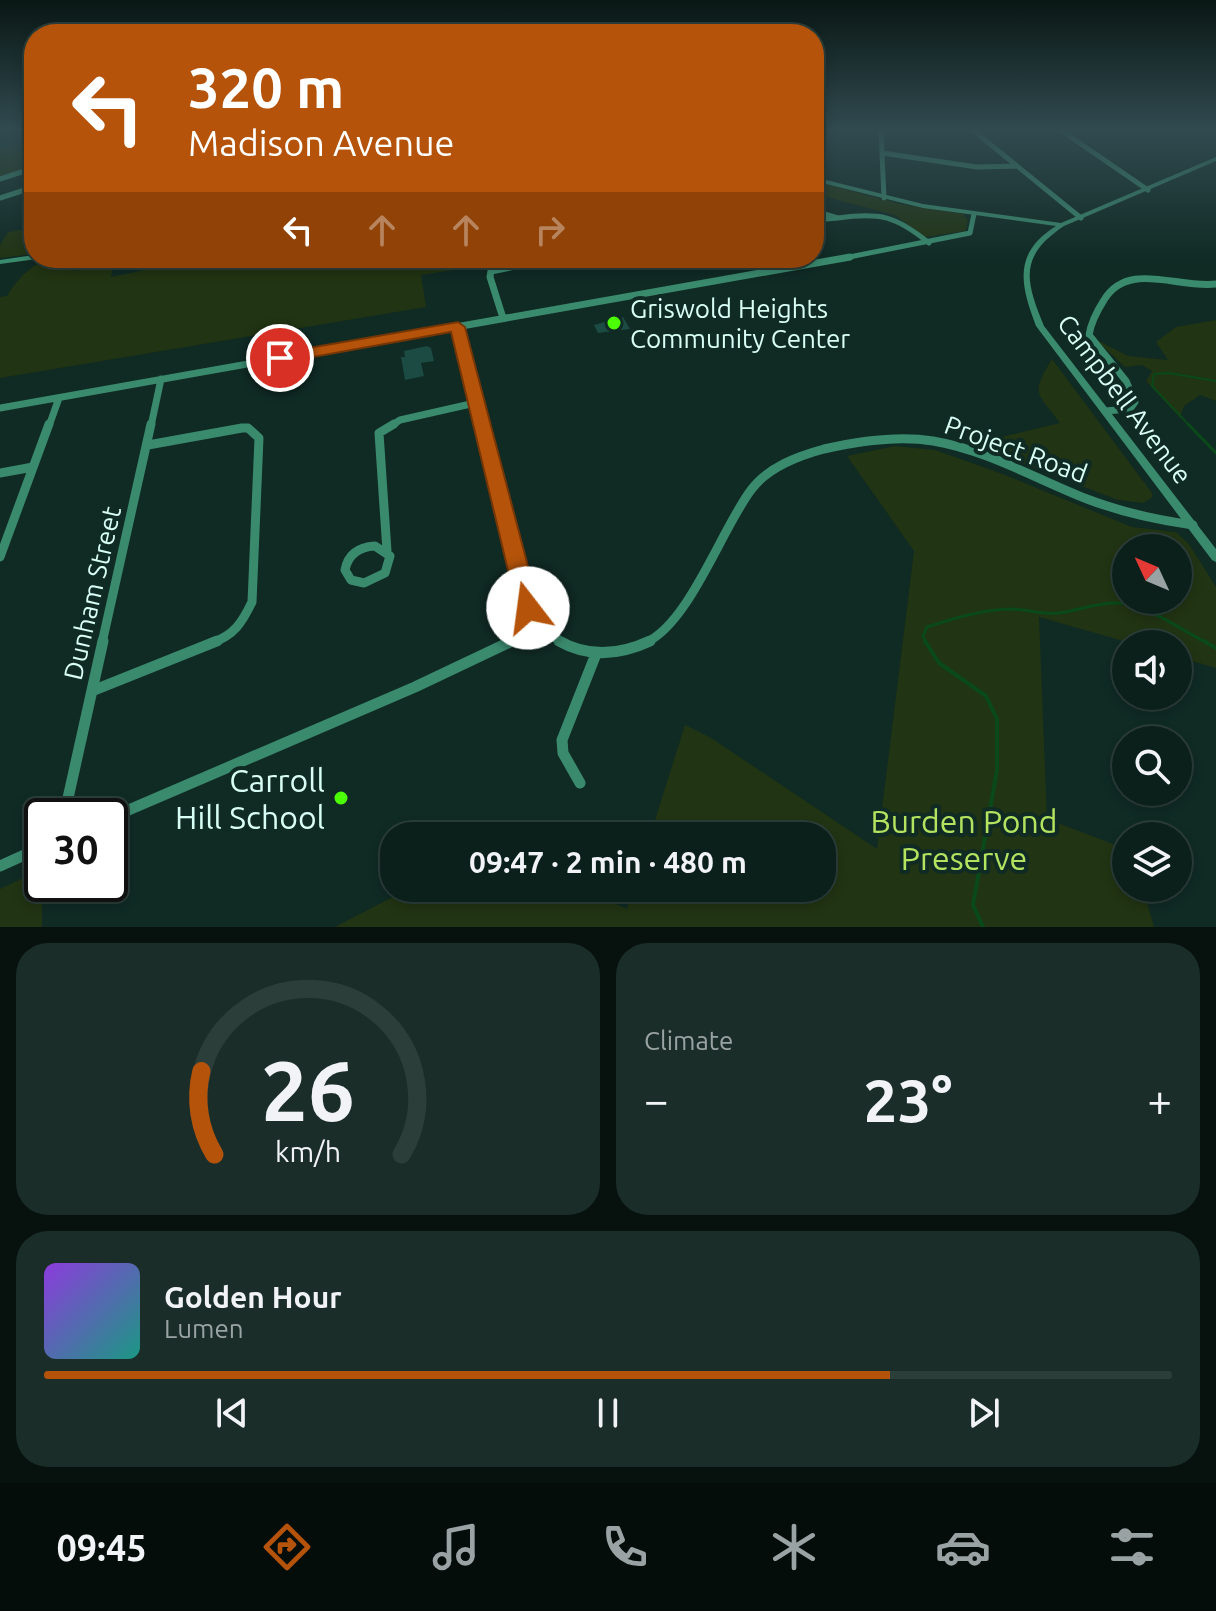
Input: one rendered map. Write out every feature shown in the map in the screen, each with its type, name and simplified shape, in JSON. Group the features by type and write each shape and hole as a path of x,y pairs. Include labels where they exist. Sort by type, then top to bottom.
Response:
{"street":[{"path":"883,174 884,198"},
{"path":"1028,174 1081,218"},
{"path":"1125,174 1148,190"},
{"path":"824,182 884,198 1062,225 1183,174"},
{"path":"0,198 24,190"},
{"path":"824,219 873,213 888,215 903,221 929,243"},
{"path":"824,214 838,218"},
{"path":"824,258 929,243 970,233 974,214"},
{"name":"Campbell Avenue","path":"1062,225 1034,249 1026,263 1028,299 1040,326 1216,557"},
{"path":"0,262 24,258"},
{"path":"500,268 494,269 490,277 503,318"},
{"path":"0,408 458,327 762,268"},
{"path":"1105,411 1130,409 1135,402 1119,368 1093,344 1089,335 1107,289 1123,279 1134,277 1193,288 1216,284"},
{"path":"128,810 415,687 541,628 528,608 458,327"},
{"name":"Dunham Street","path":"68,798 161,379"},
{"path":"0,557 59,398"},
{"path":"387,551 368,546 354,552 345,564 346,576 364,583 379,578 391,562 387,551 379,433 400,420 475,403"},
{"path":"92,691 226,638 241,625 252,602 259,438 248,428 242,428 148,445"},
{"name":"Project Road","path":"541,628 557,641 596,654 637,649 673,625 684,610 734,512 755,482 788,461 847,445 895,439 933,441 979,454 1134,515 1194,525"},
{"path":"0,473 33,467"},
{"path":"580,783 562,750 565,727 592,672 596,654"},
{"path":"0,866 24,855"}],"green space":[{"path":"0,174 15,174 0,181"},
{"path":"824,184 900,204 963,214 968,221 965,231 925,237 895,215 824,196"},
{"path":"24,230 24,255 0,258 0,245 8,232"},
{"path":"31,268 73,268 73,271 112,268 111,277 155,268 466,268 421,275 426,307 0,378 0,297 7,296"},
{"path":"1216,320 1216,401 1200,395 1184,406 1180,418 1146,381 1152,371 1142,365 1125,367 1095,339 1128,356 1168,360 1156,342 1176,327"},
{"path":"1052,359 1153,497 1143,503 1118,500 993,452 993,439 1060,423 1039,393 1041,380"},
{"name":"Burden Pond Preserve","path":"895,446 935,450 1132,527 1176,532 1178,534 1112,534 1112,614 1192,614 1192,549 1216,587 1216,668 1192,661 1192,630 1112,630 1112,638 1039,617 1047,819 1112,844 1112,902 1147,902 1154,927 335,927 383,902 611,902 627,909 629,902 836,902 836,822 654,822 685,725 711,738 877,849 914,551 847,456"},
{"path":"24,878 24,902 42,902 42,927 0,927 0,889"}],"building":[{"name":"Griswold Heights Community Center","path":"623,317 630,329 598,333 594,325"},
{"path":"427,346 431,348 434,361 421,363 424,376 405,380 401,357 405,357 404,351"}],"waterway":[{"path":"1190,426 1152,386 1154,374 1169,373 1216,381"},
{"path":"1188,424 1216,453"},
{"path":"925,642 923,636 927,627 978,613 1010,609 1059,613 1117,603 1137,606 1207,643"},
{"path":"1204,641 1216,648"},
{"path":"925,642 939,663 986,696 997,719 997,770 973,905 983,927"}],"place":[{"name":"Griswold Heights Community Center","path":"614,323"},
{"name":"Carroll Hill School","path":"341,798"}],"route":[{"path":"280,358 458,327 528,608"}]}
